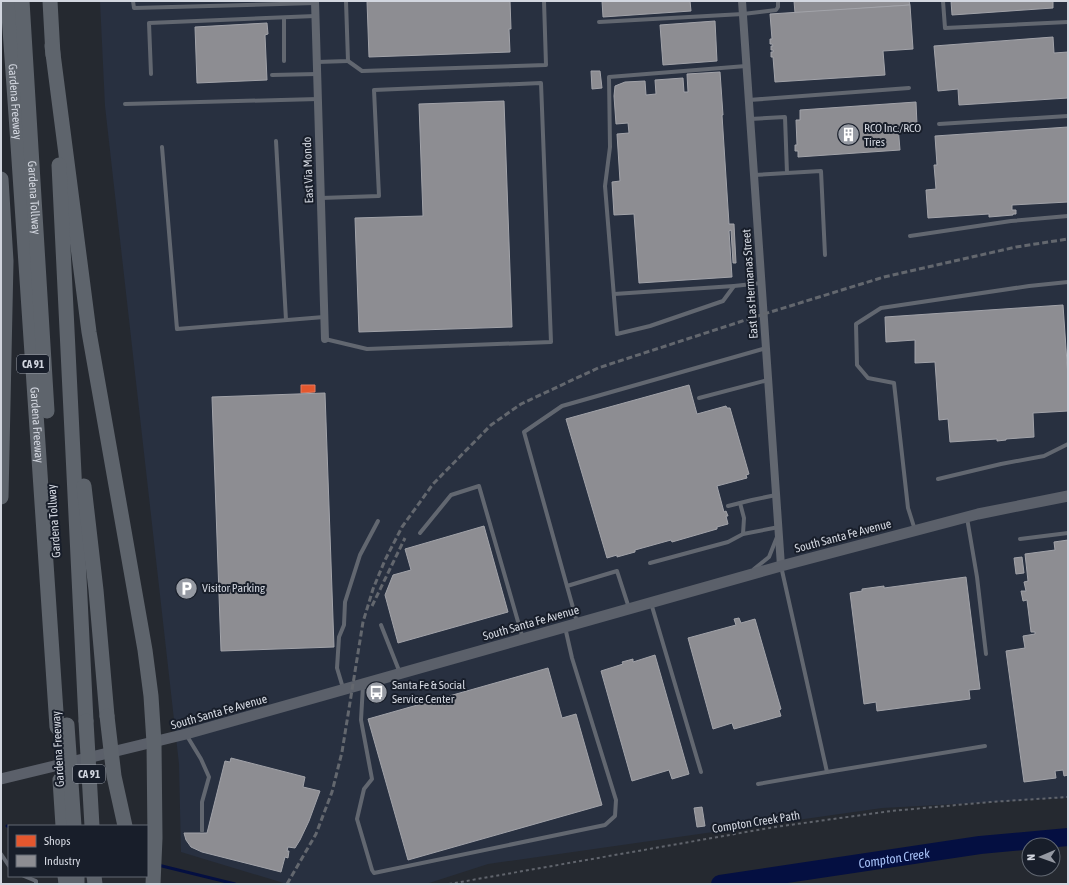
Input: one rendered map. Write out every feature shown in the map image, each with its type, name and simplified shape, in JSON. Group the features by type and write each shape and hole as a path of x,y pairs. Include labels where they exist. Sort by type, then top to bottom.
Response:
{"highway":[{"name":"Gardena Freeway","path":"8,1 62,726 63,825"},
{"name":"Gardena Tollway","path":"22,1 62,726 74,825"},
{"name":"CA 91","path":"50,1 92,825"},
{"path":"52,46 88,332 145,650 151,696 154,743 155,838 153,884"},
{"path":"1,179 6,261 1,497"},
{"path":"68,342 95,583 114,776 125,825"}],"main road":[{"name":"South Santa Fe Avenue","path":"1,779 154,743 781,566 967,517 1068,496"}],"street":[{"name":"East Las Hermanas Street","path":"742,1 781,566"},
{"name":"East Via Mondo","path":"315,2 318,62 325,339"}],"lane":[{"path":"133,1 134,8 315,2"},
{"path":"346,1 348,61"},
{"path":"318,62 348,61 362,71 546,65 544,1"},
{"path":"599,22 743,14 776,10 778,7 778,1"},
{"path":"943,1 946,28 1068,22"},
{"path":"151,74 149,23 316,16"},
{"path":"284,18 284,61"},
{"path":"734,286 723,301 650,326 617,334 605,186 610,147 609,77 747,66"},
{"path":"272,75 318,74"},
{"path":"321,198 379,196 374,90 541,83 552,342 367,349 325,339"},
{"path":"749,100 909,88"},
{"path":"125,104 318,99"},
{"path":"940,124 1068,116"},
{"path":"750,119 785,117 787,173"},
{"path":"276,141 286,320"},
{"path":"162,147 177,328 324,317"},
{"path":"754,175 821,171 825,255"},
{"path":"910,236 1011,221 1068,216"},
{"path":"915,531 908,508 894,383 868,378 857,365 856,324 881,308 1029,286 1068,282"},
{"path":"614,294 762,283"},
{"path":"578,624 524,432 562,406 766,348"},
{"path":"699,398 768,380"},
{"path":"938,479 1001,464 1044,456 1068,444"},
{"path":"420,533 451,495 479,486 523,639"},
{"path":"728,506 776,495"},
{"path":"740,503 744,518 743,534"},
{"path":"967,517 977,577 986,654"},
{"path":"343,690 337,668 339,637 344,625 345,602 360,555 378,521"},
{"path":"650,563 728,542 743,534 779,529 769,557 745,576"},
{"path":"1020,539 1068,533"},
{"path":"781,566 827,772"},
{"path":"567,586 617,571 630,609"},
{"path":"651,603 700,772"},
{"path":"380,625 400,674"},
{"path":"362,684 361,720 372,778 364,789 357,819 374,873 605,824 614,816 616,800 572,658 565,627"},
{"path":"186,734 201,759 209,777 202,802 202,831"},
{"path":"758,784 985,746"},
{"path":"1,854 8,864"},
{"path":"26,877 36,881 36,884"}],"path":[{"name":"Compton Creek Path","path":"449,884 775,827 891,811 990,802 1068,798"}],"shaded area":[{"path":"100,1 1068,1 1068,798 882,808 488,864 426,884 287,884 181,852 179,764 105,106"}],"building: Shops":[{"path":"301,385 315,385 315,392 301,393"}],"building: Industry":[{"path":"367,1 510,1 510,52 369,57"},
{"path":"602,1 690,1 691,11 603,17"},
{"path":"794,1 909,1 910,5 795,13"},
{"path":"951,1 1053,1 1053,8 952,15"},
{"path":"910,5 913,49 883,51 885,75 775,82 773,57 771,57 771,52 773,52 773,50 771,50 771,46 773,46 770,44 770,39 772,39 770,14"},
{"path":"715,21 717,61 663,65 660,25"},
{"path":"267,23 268,34 265,35 267,80 197,83 195,27"},
{"path":"1053,37 1054,53 1068,52 1068,98 959,105 958,89 938,91 934,46"},
{"path":"591,71 600,71 602,88 592,89"},
{"path":"720,72 729,224 734,224 736,263 733,263 731,230 729,231 732,277 639,283 634,214 614,215 612,182 620,181 617,134 629,133 628,123 616,124 614,96 615,86 625,82 645,81 646,95 656,94 655,80 683,78 684,92 688,92 687,74"},
{"path":"504,101 512,327 359,332 355,218 423,216 419,104"},
{"name":"RCO Inc./RCO Tires","path":"916,102 917,125 898,126 900,150 798,157 798,151 795,151 795,145 797,145 796,120 800,120 800,110"},
{"path":"1068,127 1068,202 1012,205 1012,210 1016,210 1016,214 1013,215 989,217 989,214 928,218 926,190 936,189 934,165 937,165 935,136"},
{"path":"1063,305 1068,377 1068,411 1033,413 1034,437 997,441 997,439 950,442 948,419 939,420 935,362 915,363 915,340 886,342 885,317"},
{"path":"689,385 697,414 726,406 727,408 730,408 749,474 746,475 747,478 717,486 724,512 726,511 728,516 726,516 728,524 717,527 717,529 672,542 671,540 635,550 635,552 607,558 566,419"},
{"path":"325,393 334,647 221,651 212,397"},
{"path":"484,526 508,612 398,643 385,595 393,575 411,570 405,549"},
{"path":"1068,540 1068,775 1064,776 1063,770 1055,771 1056,778 1024,782 1006,651 1025,648 1023,636 1035,634 1035,632 1031,632 1027,600 1023,601 1021,591 1026,591 1024,582 1028,581 1025,554 1055,550 1054,542"},
{"path":"1022,557 1024,573 1016,574 1014,558"},
{"path":"966,577 980,689 969,690 970,699 877,711 876,702 864,704 850,593 862,591 862,589 884,586 884,588"},
{"path":"739,618 741,623 755,619 781,709 779,710 781,716 734,729 732,723 713,729 688,638 736,625 734,619"},
{"path":"655,655 689,774 672,779 669,770 632,781 601,671 623,664 622,662 633,659 633,662"},
{"path":"548,668 562,718 576,714 602,805 408,860 368,719"},
{"path":"231,758 305,777 303,787 320,791 300,840 295,848 288,847 288,858 285,857 281,872 202,852 191,847 186,840 184,833 207,833 225,761 230,762"},
{"path":"702,807 705,826 697,827 694,808"}],"waterway":[{"name":"Compton Creek","path":"720,884 980,845 1068,837"},
{"path":"158,865 235,884"}],"railway":[{"path":"287,884 316,834 332,792 342,752 363,622 373,589 385,560 402,527 433,484 491,425 521,404 598,368 764,314 884,277 1016,247 1068,239"},
{"path":"372,606 405,538"}],"place":[{"name":"RCO Inc./RCO Tires","path":"848,135"},
{"name":"Visitor Parking","path":"186,588"},
{"name":"Santa Fe & Social Service Center","path":"377,692"}]}
